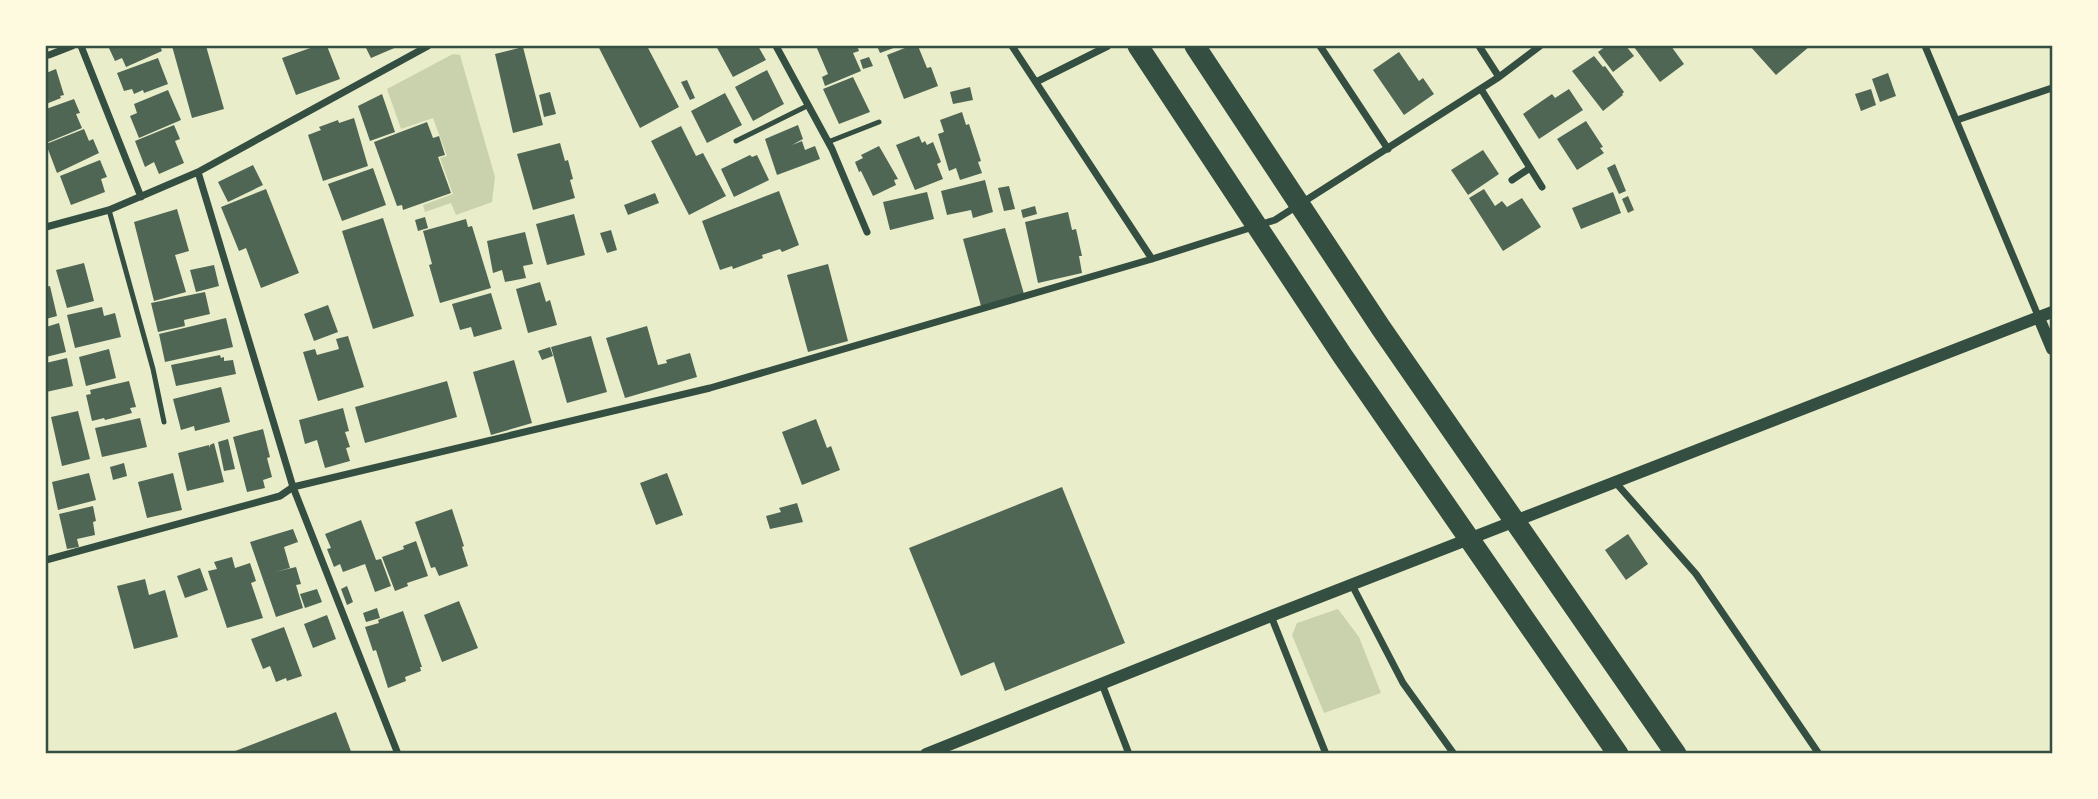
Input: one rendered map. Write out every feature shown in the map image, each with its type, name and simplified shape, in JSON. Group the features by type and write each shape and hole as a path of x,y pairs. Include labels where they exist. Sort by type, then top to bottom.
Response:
{"highway":[{"path":"1138,46 1342,355 1618,754"},
{"path":"1195,46 1388,340 1676,754"}],"street":[{"path":"49,55 72,46"},
{"path":"81,46 141,197"},
{"path":"46,227 109,209 198,172 428,46"},
{"path":"776,46 828,142 867,232"},
{"path":"1012,46 1152,259"},
{"path":"1036,82 1108,46"},
{"path":"1320,46 1388,149"},
{"path":"1479,46 1499,77"},
{"path":"46,560 280,496 293,487 710,388 1152,259 1275,220 1481,89 1540,46"},
{"path":"1925,46 2053,349"},
{"path":"1956,120 2053,88"},
{"path":"1481,89 1542,187"},
{"path":"1512,180 1530,168"},
{"path":"198,172 293,487 398,754"},
{"path":"926,754 1271,616 2053,312"},
{"path":"1616,483 1696,574 1819,754"},
{"path":"1352,585 1403,683 1454,754"},
{"path":"1271,616 1326,754"},
{"path":"1102,684 1129,754"}],"lane":[{"path":"736,141 809,105"},
{"path":"828,142 879,122"},
{"path":"109,209 153,369 164,422"}],"green space":[{"path":"453,54 460,55 495,177 492,202 456,215 451,203 425,212 423,205 453,194 440,158 447,156 433,118 401,129 387,89"},
{"path":"1338,609 1359,637 1381,693 1324,713 1292,635 1297,623"}],"building":[{"path":"108,46 160,46 162,51 126,67 122,58 115,61"},
{"path":"172,46 206,46 224,109 192,118"},
{"path":"316,46 327,46 340,79 296,95 282,58"},
{"path":"365,46 399,46 371,58"},
{"path":"598,46 647,46 679,107 640,128"},
{"path":"716,46 758,46 766,60 733,77"},
{"path":"816,46 857,46 859,51 853,53 861,71 825,86 822,77 828,74"},
{"path":"877,46 899,46 880,53"},
{"path":"910,46 918,46 927,68 931,67 938,86 904,99 887,55"},
{"path":"1606,46 1626,46 1634,56 1613,72 1598,52"},
{"path":"1671,46 1684,64 1660,82 1634,47"},
{"path":"1750,46 1810,46 1776,75"},
{"path":"523,47 543,125 513,133 495,54"},
{"path":"1399,52 1419,81 1423,78 1434,94 1404,115 1373,70"},
{"path":"1594,56 1624,92 1603,111 1572,71"},
{"path":"869,57 873,66 863,69 860,60"},
{"path":"158,58 168,84 144,93 143,90 134,94 132,89 124,91 117,73"},
{"path":"56,69 64,95 46,104 46,73"},
{"path":"767,70 784,104 753,121 735,87"},
{"path":"1888,73 1896,96 1880,102 1872,79"},
{"path":"853,77 870,112 839,124 823,89"},
{"path":"687,80 695,98 690,100 681,82"},
{"path":"970,87 973,100 953,104 950,92"},
{"path":"1569,89 1583,110 1539,139 1523,114 1552,94 1555,98"},
{"path":"1871,89 1876,105 1861,111 1855,94"},
{"path":"168,90 181,120 139,138 130,116 137,113 134,104"},
{"path":"550,92 556,114 544,117 539,95"},
{"path":"725,93 742,125 707,143 691,111"},
{"path":"382,94 395,132 370,141 358,106"},
{"path":"74,99 82,128 46,143 46,109"},
{"path":"962,112 966,125 969,124 981,161 978,162 982,173 960,180 956,168 949,171 938,134 944,132 940,120"},
{"path":"354,118 368,166 323,181 308,135 321,130 319,127"},
{"path":"1586,121 1604,153 1577,170 1557,139"},
{"path":"427,122 433,138 439,136 445,155 438,157 451,193 403,210 402,205 397,206 374,142"},
{"path":"174,125 180,139 175,141 184,163 159,174 154,162 145,167 135,141"},
{"path":"798,125 803,139 792,145 802,141 805,150 815,146 820,159 777,175 765,139"},
{"path":"681,126 696,156 703,153 726,196 689,215 651,141"},
{"path":"84,129 89,141 93,139 99,153 57,173 46,144"},
{"path":"919,136 922,143 925,141 927,145 933,142 941,162 937,164 943,179 915,190 896,145"},
{"path":"560,143 565,161 568,160 575,198 533,210 517,154"},
{"path":"879,146 898,179 894,180 896,185 873,196 855,162 863,158 861,155"},
{"path":"1483,150 1499,174 1468,195 1451,170"},
{"path":"750,155 757,155 769,180 734,197 721,169"},
{"path":"100,160 107,177 101,179 105,192 71,205 60,176"},
{"path":"1615,164 1626,191 1619,194 1607,168"},
{"path":"253,165 263,185 228,202 218,182"},
{"path":"373,168 386,205 342,221 328,184"},
{"path":"985,180 993,212 973,218 971,210 947,215 941,191"},
{"path":"1009,186 1015,209 1004,211 998,188"},
{"path":"266,189 299,273 261,288 246,248 239,251 221,207"},
{"path":"1484,189 1495,206 1502,201 1507,207 1522,198 1541,227 1503,251 1469,198"},
{"path":"779,191 799,245 782,252 780,249 762,255 763,258 733,269 732,266 720,270 702,221"},
{"path":"927,192 934,219 890,230 883,202"},
{"path":"1613,192 1621,213 1581,229 1572,208"},
{"path":"655,193 659,203 628,215 624,205"},
{"path":"1628,196 1634,210 1628,213 1622,199"},
{"path":"1035,206 1037,214 1023,218 1021,210"},
{"path":"177,209 189,251 175,255 186,292 154,301 134,222"},
{"path":"1068,212 1072,230 1076,229 1082,256 1079,256 1082,273 1038,283 1025,222"},
{"path":"574,214 585,255 547,265 536,224"},
{"path":"425,217 428,228 418,231 415,220"},
{"path":"383,218 414,316 373,329 342,231"},
{"path":"466,219 468,227 472,226 491,288 440,303 423,231"},
{"path":"1005,228 1024,294 981,306 963,239"},
{"path":"611,230 617,250 607,253 600,233"},
{"path":"525,232 533,264 523,266 526,278 505,282 502,270 493,273 487,241"},
{"path":"84,263 94,301 67,308 56,270"},
{"path":"828,264 848,341 808,352 787,275"},
{"path":"214,265 219,286 196,292 190,270"},
{"path":"540,282 546,302 550,300 557,325 528,333 516,289"},
{"path":"50,286 57,316 46,319 46,287"},
{"path":"205,292 210,314 184,320 185,326 158,332 151,303"},
{"path":"491,293 502,329 474,337 471,327 460,330 452,304"},
{"path":"328,305 338,332 314,341 304,314"},
{"path":"102,307 104,316 115,313 121,337 75,348 67,315"},
{"path":"226,318 233,347 165,362 159,334"},
{"path":"59,323 66,352 46,357 46,327"},
{"path":"647,326 658,365 690,353 697,377 625,398 606,338"},
{"path":"348,336 364,387 318,401 303,352 315,349 317,355 339,349 336,339"},
{"path":"591,336 607,392 567,403 551,347"},
{"path":"550,347 553,356 542,360 538,351"},
{"path":"109,349 116,378 86,386 79,357"},
{"path":"220,355 221,358 224,357 224,361 233,360 236,374 176,386 171,365"},
{"path":"67,358 73,386 46,392 46,363"},
{"path":"514,360 532,423 491,435 473,372"},
{"path":"129,381 136,407 130,408 132,413 92,421 86,395 91,394 90,390"},
{"path":"447,381 457,417 365,443 355,407"},
{"path":"221,387 230,422 195,431 194,426 181,430 173,399"},
{"path":"343,408 349,431 345,432 350,447 346,448 350,461 325,468 317,440 305,444 299,420"},
{"path":"78,411 90,459 62,466 51,417"},
{"path":"140,418 147,447 102,457 95,428"},
{"path":"816,419 827,448 831,446 840,470 802,485 782,432"},
{"path":"263,429 272,477 263,480 265,488 247,492 233,437"},
{"path":"228,439 235,469 224,471 218,442"},
{"path":"214,443 224,482 187,491 178,453 209,445 210,448"},
{"path":"124,463 127,476 113,480 110,467"},
{"path":"89,473 96,500 58,510 52,482"},
{"path":"173,473 182,510 147,518 138,482"},
{"path":"667,473 683,515 656,525 640,483"},
{"path":"1062,487 1125,643 1005,691 994,662 961,676 909,548"},
{"path":"797,503 803,522 770,529 766,516 781,512 779,508"},
{"path":"93,506 95,535 77,539 79,547 67,549 59,514"},
{"path":"452,509 468,566 439,576 435,567 431,568 415,522"},
{"path":"361,520 376,560 381,559 391,586 375,592 365,564 343,572 340,564 334,567 327,549 331,548 325,534"},
{"path":"293,529 298,542 284,547 290,568 275,572 296,567 301,584 296,585 303,608 276,617 250,542"},
{"path":"1628,534 1648,564 1626,580 1605,550"},
{"path":"416,541 428,576 407,583 408,586 395,591 382,557 404,549 403,546"},
{"path":"232,557 235,568 250,563 256,581 251,583 263,618 227,628 208,571 217,569 214,562"},
{"path":"200,568 208,590 185,598 177,576"},
{"path":"145,579 149,595 165,590 178,637 134,649 117,586"},
{"path":"347,586 353,602 347,605 341,589"},
{"path":"317,589 322,602 305,608 300,594"},
{"path":"459,601 478,648 442,662 424,615"},
{"path":"377,608 380,618 366,622 363,613"},
{"path":"403,611 422,667 421,671 405,677 406,681 388,688 376,650 373,651 365,627"},
{"path":"327,615 336,639 313,648 304,624"},
{"path":"284,627 302,676 276,682 270,666 263,669 251,639"},
{"path":"336,712 352,754 230,754 230,753"}]}
